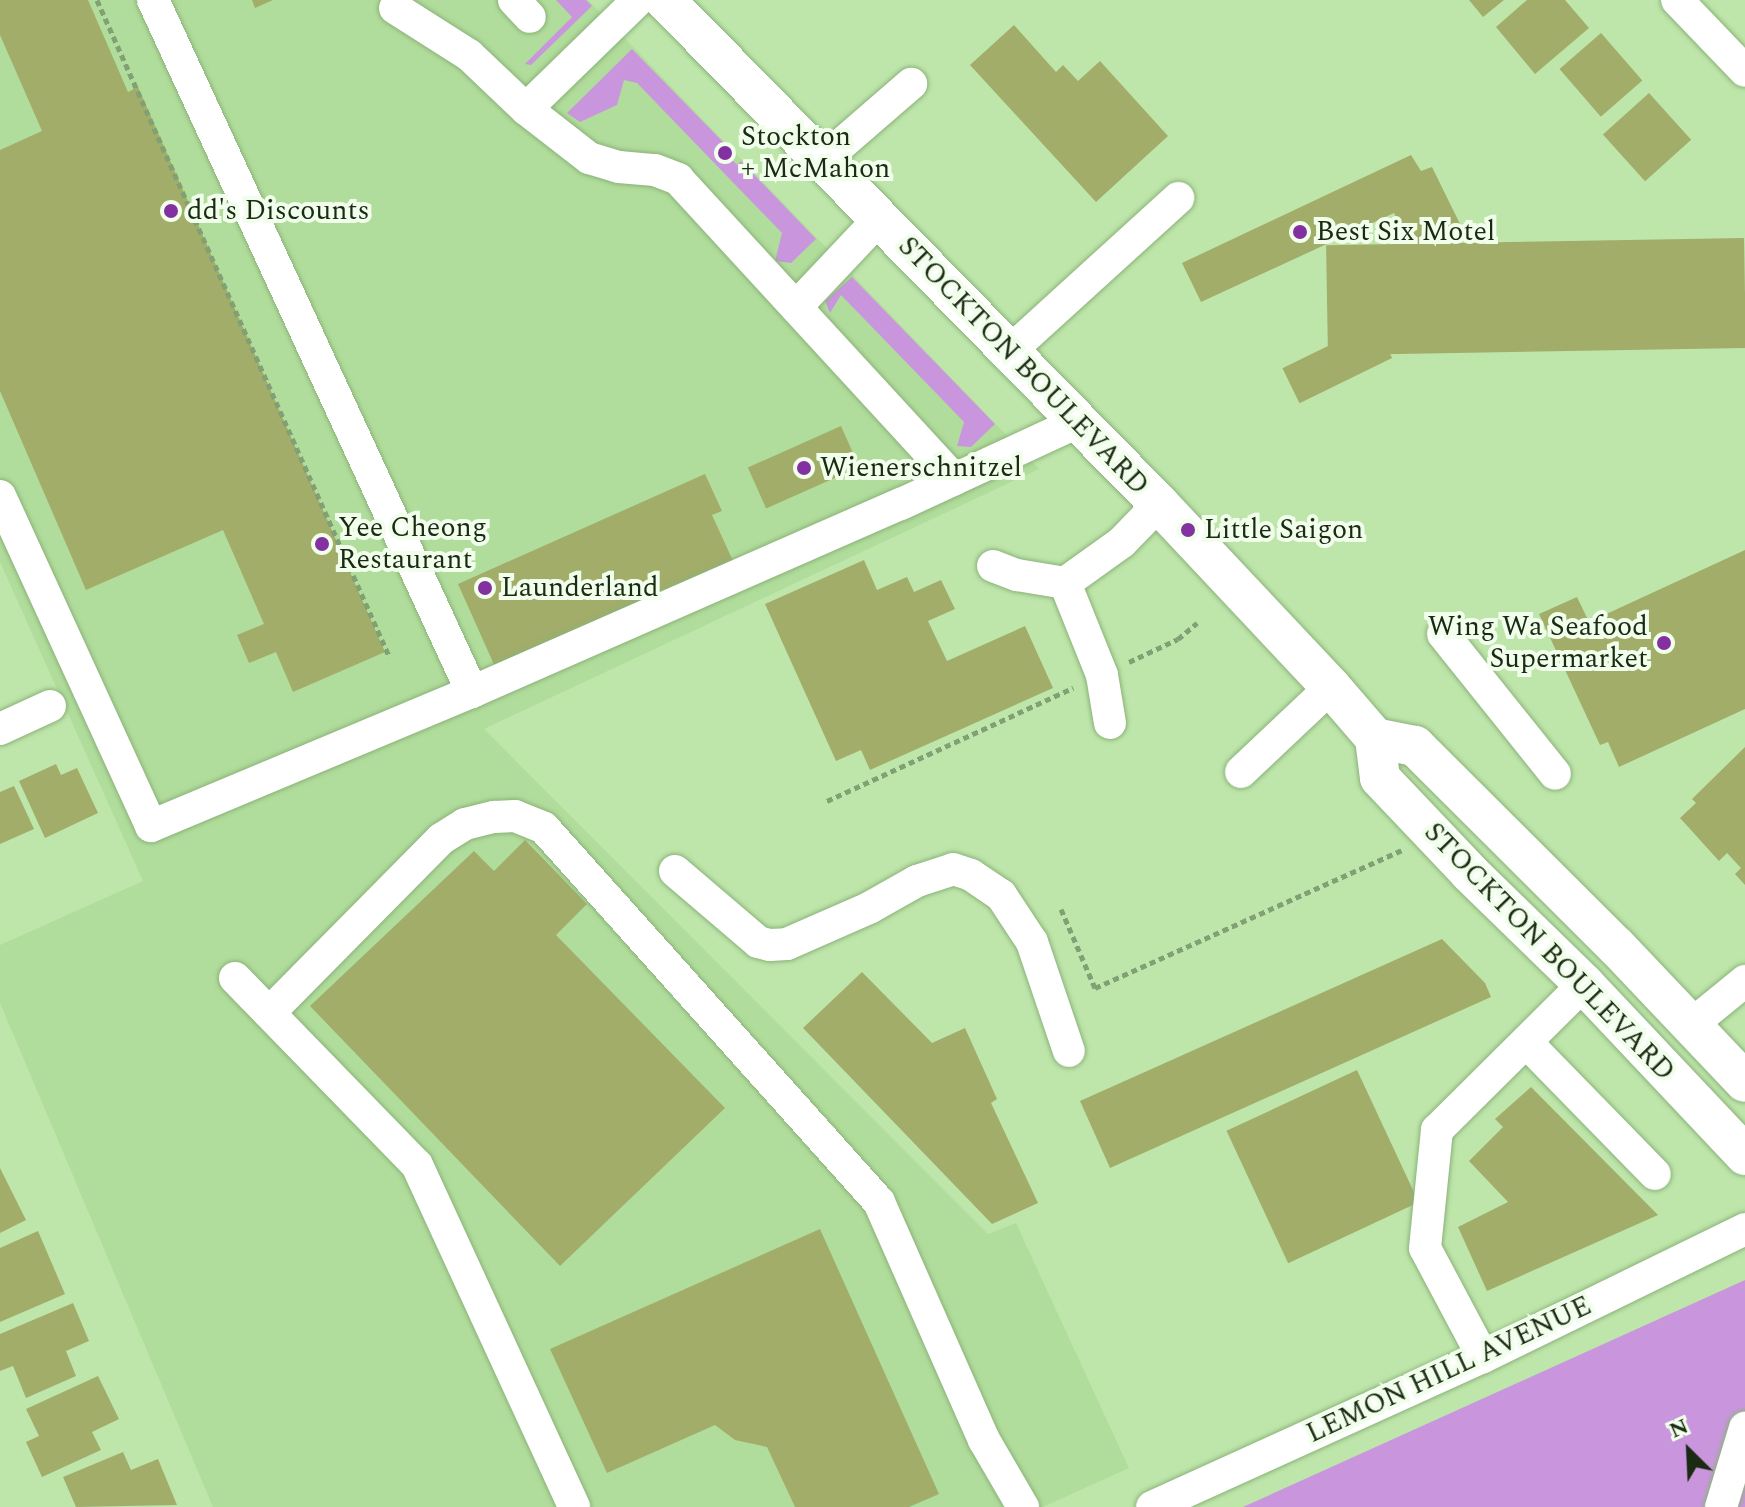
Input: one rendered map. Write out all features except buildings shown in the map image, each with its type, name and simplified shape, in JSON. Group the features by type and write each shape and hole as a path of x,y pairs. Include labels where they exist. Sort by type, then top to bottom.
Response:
{"main road":[{"name":"STOCKTON BOULEVARD","path":"665,0 1159,504 1331,687 1375,738 1380,778 1470,873 1584,984 1745,1155"},
{"name":"STOCKTON BOULEVARD","path":"1375,738 1415,746 1745,1082"}],"street":[{"path":"153,0 472,692"},
{"path":"526,109 638,0"},
{"path":"1686,3 1745,71"},
{"path":"395,8 469,55 526,109 589,158 619,167 655,170 678,179 954,479"},
{"path":"822,161 911,84"},
{"path":"1009,352 1178,198"},
{"path":"796,307 879,219"},
{"path":"0,496 151,826 472,692 1078,422"},
{"path":"993,566 1017,575 1065,583 1122,542 1159,504"},
{"path":"1065,583 1102,675 1110,723"},
{"path":"1443,634 1555,774"},
{"path":"1241,772 1331,687"},
{"path":"0,729 50,706"},
{"path":"269,1013 441,839 465,824 494,817 515,816 544,828 879,1202 984,1440 1023,1507"},
{"path":"675,871 758,942 770,945 787,944 869,908 917,881 953,869 971,875 1001,895 1032,942 1069,1051"},
{"path":"235,978 417,1165 574,1507"},
{"path":"1691,1025 1745,981"},
{"path":"1483,1357 1425,1248 1437,1130 1584,984"},
{"path":"1527,1043 1655,1174"},
{"name":"LEMON HILL AVENUE","path":"1152,1507 1212,1495 1483,1357 1745,1229"},
{"path":"1721,1507 1745,1428"}],"path":[{"path":"97,0 390,658"},
{"path":"827,801 1178,639 1197,623"},
{"path":"1061,909 1095,988 1411,846"}],"shaded area":[{"path":"0,0 588,0 1039,469 484,729 988,1234 1016,1223 1129,1468 1043,1507 213,1507 0,1003 0,945 143,881 0,562"},
{"path":"556,0 586,0 592,6 531,65 525,64 572,17"},
{"path":"632,49 723,142 719,146 737,165 741,161 816,239 791,263 775,261 782,233 637,83 624,80 617,105 580,122 567,113"},
{"path":"852,277 995,424 971,447 957,446 964,422 841,295 830,313 825,301"},
{"path":"1745,1280 1745,1507 1243,1507"}],"place":[{"name":"Stockton + McMahon","path":"725,153"},
{"name":"dd's Discounts","path":"171,211"},
{"name":"Best Six Motel","path":"1300,232"},
{"name":"Wienerschnitzel","path":"804,468"},
{"name":"Little Saigon","path":"1188,530"},
{"name":"Yee Cheong Restaurant","path":"322,544"},
{"name":"Launderland","path":"485,588"},
{"name":"Wing Wa Seafood Supermarket","path":"1664,643"}]}
